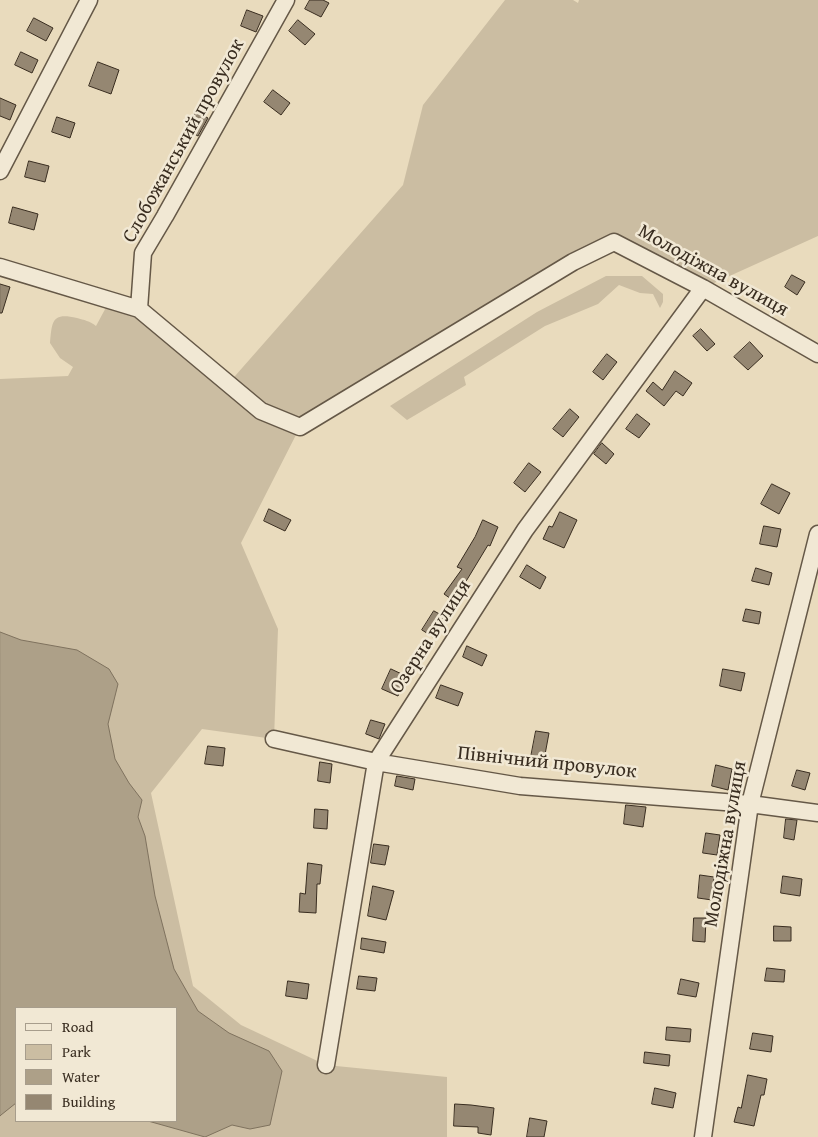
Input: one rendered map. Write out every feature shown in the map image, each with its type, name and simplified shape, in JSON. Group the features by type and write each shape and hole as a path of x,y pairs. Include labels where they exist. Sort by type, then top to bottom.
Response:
{"street":[{"path":"0,171 88,0"},
{"name":"Слобожанський провулок","path":"139,309 143,253 286,0"},
{"name":"Молодіжна вулиця","path":"139,309 260,411 300,427 573,262 614,242 703,288 818,354"},
{"path":"0,266 139,309"},
{"name":"Озерна вулиця","path":"326,1065 376,762 525,530 703,288"},
{"name":"Молодіжна вулиця","path":"703,1137 750,804 818,534"},
{"name":"Північний провулок","path":"274,739 376,762 520,786 750,804 818,813"}],"green space":[{"path":"505,0 573,0 578,3 579,0 818,0 818,236 703,288 614,242 300,427 241,543 278,629 274,739 202,729 151,793 193,986 241,1025 326,1065 447,1077 447,1137 0,1137 0,379 68,376 73,367 60,358 50,343 55,320 58,317 69,316 87,321 96,326 110,300 139,309 228,384 403,185 423,105"},
{"path":"606,276 642,276 663,294 663,302 660,308 653,294 640,293 619,285 598,304 545,326 464,377 466,385 407,420 390,406 537,312"}],"water":[{"path":"0,632 21,640 77,650 109,669 118,684 108,724 115,759 129,783 142,800 138,817 145,836 155,896 174,969 198,1011 229,1033 269,1051 282,1071 270,1125 250,1129 232,1125 205,1137 152,1122 178,1122 178,1007 15,1007 15,1104 0,1116"}],"building":[{"path":"310,0 323,0 329,3 321,17 305,9"},
{"path":"247,10 263,16 256,32 241,26"},
{"path":"34,18 53,28 46,41 27,31"},
{"path":"298,20 315,34 305,45 289,31"},
{"path":"21,52 38,60 32,73 15,65"},
{"path":"98,62 119,70 111,94 89,86"},
{"path":"273,90 290,103 281,115 264,102"},
{"path":"0,98 16,105 10,120 0,116"},
{"path":"196,112 208,118 198,136 187,130"},
{"path":"57,117 75,123 70,138 52,132"},
{"path":"29,161 49,166 45,182 25,177"},
{"path":"13,207 38,214 34,230 9,223"},
{"path":"792,275 805,282 797,295 785,287"},
{"path":"0,284 10,287 2,313 0,313"},
{"path":"701,329 715,344 707,351 693,336"},
{"path":"750,342 763,356 748,370 734,357"},
{"path":"607,354 617,362 603,380 593,372"},
{"path":"675,371 692,383 683,396 676,391 664,406 646,391 653,382 662,390"},
{"path":"570,409 579,417 563,437 553,429"},
{"path":"637,414 650,424 639,438 626,429"},
{"path":"602,443 614,454 606,464 594,454"},
{"path":"529,463 541,472 525,492 514,483"},
{"path":"772,484 790,493 779,514 761,504"},
{"path":"269,509 291,520 285,531 264,521"},
{"path":"560,512 577,520 564,548 543,539 549,526 552,527"},
{"path":"483,520 498,527 490,546 488,545 454,601 444,594 462,569 457,567"},
{"path":"764,526 781,529 777,547 760,544"},
{"path":"527,565 546,577 540,589 520,577"},
{"path":"756,568 772,573 769,585 752,581"},
{"path":"746,609 761,612 759,624 743,621"},
{"path":"434,611 445,617 433,637 422,630"},
{"path":"467,646 487,655 482,666 463,657"},
{"path":"391,669 406,676 398,696 382,689"},
{"path":"723,669 745,673 741,691 720,686"},
{"path":"441,685 463,693 458,706 436,698"},
{"path":"371,720 385,724 379,739 366,734"},
{"path":"536,731 549,733 544,760 531,757"},
{"path":"208,746 225,748 223,766 205,764"},
{"path":"320,762 332,764 330,783 318,781"},
{"path":"716,765 732,769 728,790 712,786"},
{"path":"797,770 810,773 805,790 792,786"},
{"path":"397,776 415,779 413,790 395,786"},
{"path":"626,805 646,807 643,827 624,824"},
{"path":"315,809 328,810 327,829 314,828"},
{"path":"786,819 797,820 794,840 784,838"},
{"path":"706,833 720,835 717,855 703,853"},
{"path":"374,844 389,846 385,865 371,863"},
{"path":"308,863 322,865 320,884 317,884 316,913 299,912 300,893 305,894"},
{"path":"700,875 714,877 712,900 698,898"},
{"path":"783,876 802,879 800,896 781,893"},
{"path":"373,886 394,891 386,920 368,916"},
{"path":"694,918 706,918 705,942 693,941"},
{"path":"774,926 791,927 791,941 774,941"},
{"path":"362,938 386,942 384,953 361,949"},
{"path":"767,968 785,970 784,982 765,981"},
{"path":"359,976 377,978 375,991 357,989"},
{"path":"681,979 699,983 696,997 678,994"},
{"path":"288,981 309,984 307,999 286,996"},
{"path":"667,1027 691,1029 690,1042 666,1040"},
{"path":"753,1033 773,1036 771,1052 750,1049"},
{"path":"645,1052 670,1055 669,1066 644,1063"},
{"path":"748,1075 767,1079 764,1095 761,1095 754,1126 734,1122 738,1107 741,1108"},
{"path":"655,1088 676,1093 673,1108 652,1104"},
{"path":"455,1104 494,1108 491,1135 478,1133 478,1127 454,1126"},
{"path":"530,1118 547,1121 544,1137 527,1137"}]}
